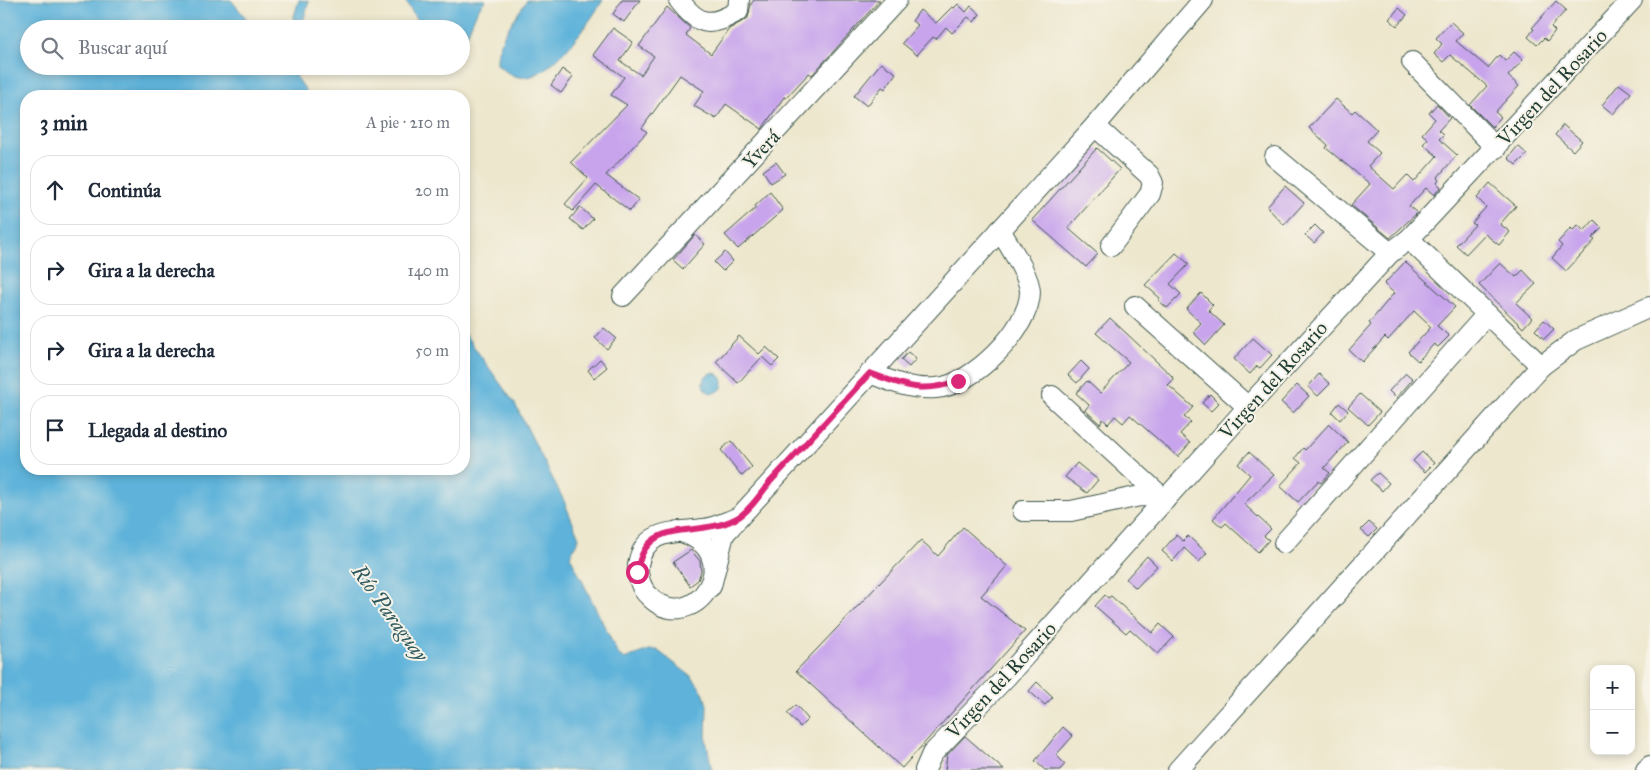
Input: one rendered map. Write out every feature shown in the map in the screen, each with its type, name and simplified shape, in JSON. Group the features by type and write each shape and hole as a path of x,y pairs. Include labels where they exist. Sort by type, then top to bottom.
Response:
{"street":[{"path":"678,0 685,8 704,22 713,23 738,11 739,0"},
{"name":"Yverá","path":"623,296 897,0"},
{"path":"738,518 706,529 661,534 651,540 640,556 637,572 644,591 654,602 674,608 693,604 705,595 711,586 724,534 1095,126 1203,0"},
{"name":"Virgen del Rosario","path":"925,770 932,754 1007,676 1164,498 1390,253 1409,238 1496,148 1632,0"},
{"path":"1412,62 1496,148"},
{"path":"1095,126 1149,175 1153,183 1150,194 1111,246"},
{"path":"1275,157 1390,253"},
{"path":"870,373 900,385 939,388 964,377 984,363 1012,338 1026,309 1030,291 1026,277 1000,230"},
{"path":"1409,238 1541,366"},
{"path":"1135,306 1248,407"},
{"path":"1178,770 1541,366 1576,340 1650,307"},
{"path":"1284,543 1487,314"},
{"path":"1052,396 1164,498"},
{"path":"1023,511 1071,511 1140,496 1164,498"},
{"path":"678,532 693,535 707,547 714,567 711,586"},
{"path":"1646,770 1650,766"}],"water":[{"name":"Río Paraguay","path":"0,0 231,0 248,20 20,20 20,75 295,75 306,90 20,90 20,475 470,475 470,341 515,404 564,501 579,538 570,556 618,654 624,659 649,650 657,650 692,677 703,692 707,705 706,740 712,770 0,770"},
{"path":"299,0 309,1 304,20 293,20"},
{"path":"405,0 486,0 478,10 470,29 470,20 417,20"},
{"path":"527,0 603,0 580,33 560,56 538,73 528,77 519,77 503,70 497,64 503,38"},
{"path":"713,373 720,376 723,383 720,390 713,393 706,390 703,383 706,376"}],"building":[{"path":"622,0 640,0 624,22 613,14"},
{"path":"754,0 880,0 812,75 809,73 786,98 784,97 762,129 726,104 716,119 694,106 704,91 680,75 642,128 647,132 606,175 639,200 630,211 596,185 573,211 565,204 588,178 571,162 627,105 611,95 624,77 593,55 613,28 633,42 620,61 641,75 654,56 639,46 667,7 690,28 686,35 711,54 729,29 748,18 751,4"},
{"path":"1556,1 1566,10 1551,27 1555,31 1547,41 1544,38 1537,45 1528,37 1534,29 1532,28"},
{"path":"958,4 966,12 971,6 980,14 974,22 968,17 952,33 946,27 936,39 933,37 917,55 902,43 918,25 912,21 920,10 936,23 952,7 954,8"},
{"path":"1399,8 1407,15 1397,26 1389,19"},
{"path":"1451,22 1463,33 1456,41 1488,68 1499,55 1505,61 1514,52 1523,60 1508,76 1519,86 1495,112 1501,117 1492,127 1470,105 1487,86 1450,55 1443,62 1434,54 1442,44 1436,38"},
{"path":"881,63 896,73 885,89 882,87 867,106 854,96"},
{"path":"562,69 573,77 561,93 551,85"},
{"path":"1619,84 1631,93 1613,114 1602,105"},
{"path":"1336,99 1352,113 1355,110 1377,130 1367,141 1380,153 1368,166 1394,189 1407,175 1414,182 1437,156 1423,144 1428,139 1422,134 1435,119 1429,113 1437,104 1450,118 1439,130 1444,134 1439,139 1457,155 1437,178 1439,180 1437,183 1441,187 1434,195 1426,188 1409,206 1417,213 1390,238 1351,205 1370,184 1326,148 1328,145 1309,128"},
{"path":"1563,125 1582,141 1573,151 1555,135"},
{"path":"1518,146 1527,154 1516,165 1508,158"},
{"path":"1097,148 1120,169 1068,228 1098,254 1086,267 1032,220"},
{"path":"776,162 785,174 771,183 763,171"},
{"path":"1490,183 1516,206 1500,224 1510,232 1499,245 1485,234 1466,254 1456,245 1475,225 1472,223 1486,207 1477,198"},
{"path":"1285,186 1304,203 1284,225 1267,207"},
{"path":"770,192 783,210 738,249 725,235 756,208 755,206"},
{"path":"580,207 593,219 583,230 570,219"},
{"path":"1594,220 1602,228 1592,238 1595,240 1566,271 1552,258 1562,246 1558,242 1571,228 1573,230 1578,225 1584,231"},
{"path":"1315,225 1323,233 1314,243 1305,235"},
{"path":"695,235 705,244 683,269 673,260"},
{"path":"725,252 733,261 723,271 714,262"},
{"path":"1176,253 1189,264 1170,284 1181,294 1167,308 1158,300 1160,298 1145,285"},
{"path":"1405,262 1455,307 1437,326 1449,336 1438,347 1434,344 1418,361 1408,352 1431,327 1414,311 1388,340 1385,337 1362,362 1349,350 1371,325 1369,323 1394,293 1384,284"},
{"path":"1500,263 1516,277 1523,270 1536,284 1516,303 1532,318 1523,328 1479,285"},
{"path":"1201,293 1213,305 1208,310 1224,325 1206,345 1193,332 1201,323 1186,309"},
{"path":"1110,318 1172,376 1173,380 1168,385 1193,407 1184,417 1191,422 1180,434 1190,443 1178,457 1130,415 1123,423 1115,416 1108,424 1103,419 1100,424 1085,410 1089,405 1076,393 1087,381 1100,393 1129,362 1096,333"},
{"path":"1544,320 1554,329 1544,339 1535,330"},
{"path":"604,328 616,338 607,349 595,338"},
{"path":"739,336 759,354 766,347 779,359 772,366 762,357 738,383 716,362"},
{"path":"1253,338 1272,355 1260,368 1257,366 1250,374 1234,359"},
{"path":"908,352 916,359 909,367 901,360"},
{"path":"600,359 607,367 594,378 588,370"},
{"path":"1081,361 1089,369 1077,383 1068,375"},
{"path":"1406,373 1413,379 1396,398 1389,391"},
{"path":"1319,374 1330,384 1318,396 1308,387"},
{"path":"1297,385 1309,396 1293,413 1281,402"},
{"path":"1210,394 1219,403 1211,411 1202,403"},
{"path":"1360,394 1380,412 1368,425 1348,407"},
{"path":"1339,403 1348,411 1340,420 1332,412"},
{"path":"1329,424 1348,442 1324,468 1330,473 1321,483 1318,481 1298,502 1280,486 1301,463 1295,458"},
{"path":"731,441 752,467 742,476 721,450"},
{"path":"1249,452 1274,475 1244,504 1271,529 1264,536 1269,540 1258,552 1226,523 1222,527 1213,519 1250,475 1238,464"},
{"path":"1422,452 1434,463 1425,472 1413,461"},
{"path":"1077,463 1098,480 1087,493 1065,477"},
{"path":"1378,473 1389,483 1382,491 1370,480"},
{"path":"1369,522 1377,529 1369,537 1361,530"},
{"path":"963,527 1007,566 981,596 1025,631 902,768 796,671 921,540 938,556"},
{"path":"1176,535 1183,541 1188,536 1207,553 1199,562 1184,548 1173,561 1162,551"},
{"path":"691,550 700,561 701,571 698,580 690,586 673,562"},
{"path":"1147,556 1157,566 1136,588 1126,579"},
{"path":"1105,595 1108,598 1111,596 1152,633 1160,624 1174,637 1158,654 1130,629 1126,633 1095,606"},
{"path":"1037,682 1053,697 1045,705 1029,691"},
{"path":"796,705 808,719 800,727 787,713"},
{"path":"1063,727 1073,736 1056,755 1065,764 1060,770 1045,770 1035,761"},
{"path":"965,736 1004,770 945,770 947,755"}],"route":[{"path":"637,572 640,556 651,540 661,534 706,529 738,518 870,373 900,385 921,388 939,388 958,381"}]}
